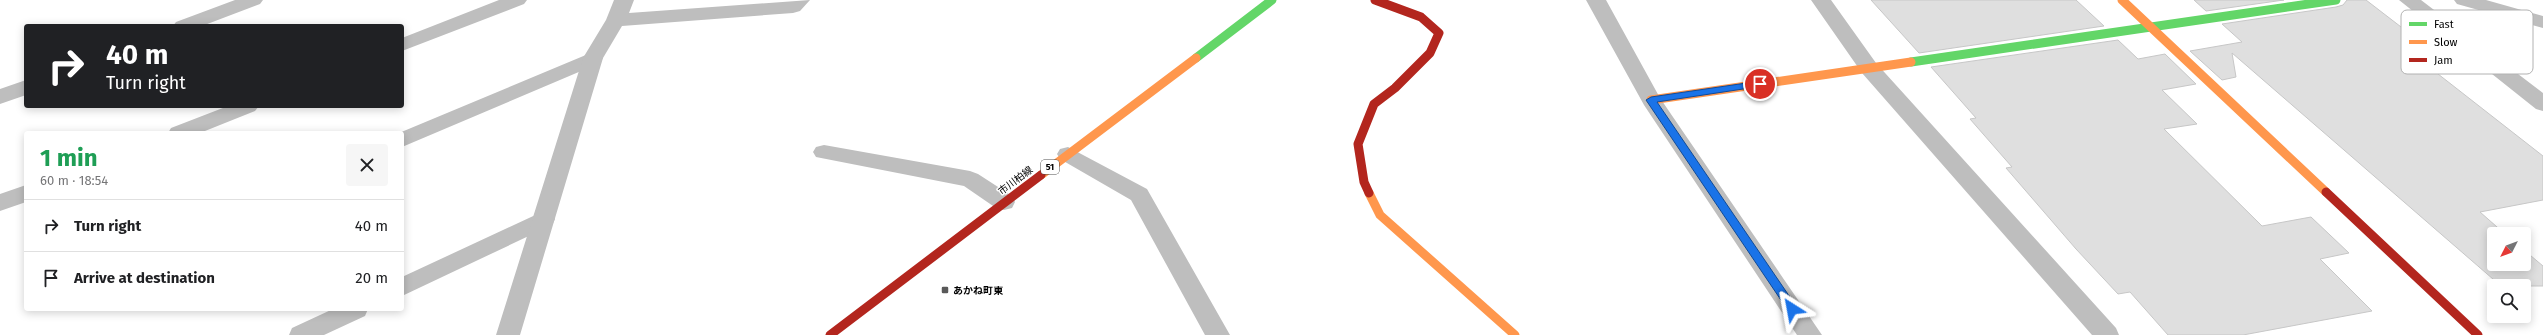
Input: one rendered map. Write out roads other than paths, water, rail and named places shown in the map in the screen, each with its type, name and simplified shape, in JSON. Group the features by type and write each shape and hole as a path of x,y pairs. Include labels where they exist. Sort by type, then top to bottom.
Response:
{"street":[{"path":"188,24 253,0"},
{"path":"404,44 517,0"},
{"path":"508,335 593,58 620,10 793,7 800,0"},
{"name":"市川柏線","path":"830,335 1272,0"},
{"path":"1375,0 1421,17 1439,33 1430,53 1395,88 1374,104 1358,144 1364,182 1380,215 1515,335"},
{"path":"1596,0 1651,100 1810,335"},
{"path":"1821,0 1869,68 2107,335"},
{"path":"2122,0 2478,335"},
{"path":"1651,100 2336,0"},
{"path":"2409,0 2422,10"},
{"path":"2464,0 2500,10"},
{"path":"2533,19 2543,22"},
{"path":"404,139 593,58"},
{"path":"2504,74 2543,104"},
{"path":"0,97 24,88"},
{"path":"184,131 243,108"},
{"path":"824,152 970,179 1004,202"},
{"path":"1068,154 1139,195 1218,335"},
{"path":"0,203 24,194"},
{"path":"404,286 544,219"},
{"path":"301,335 352,311"}],"place":[{"name":"あかね町東","path":"945,290"}]}
